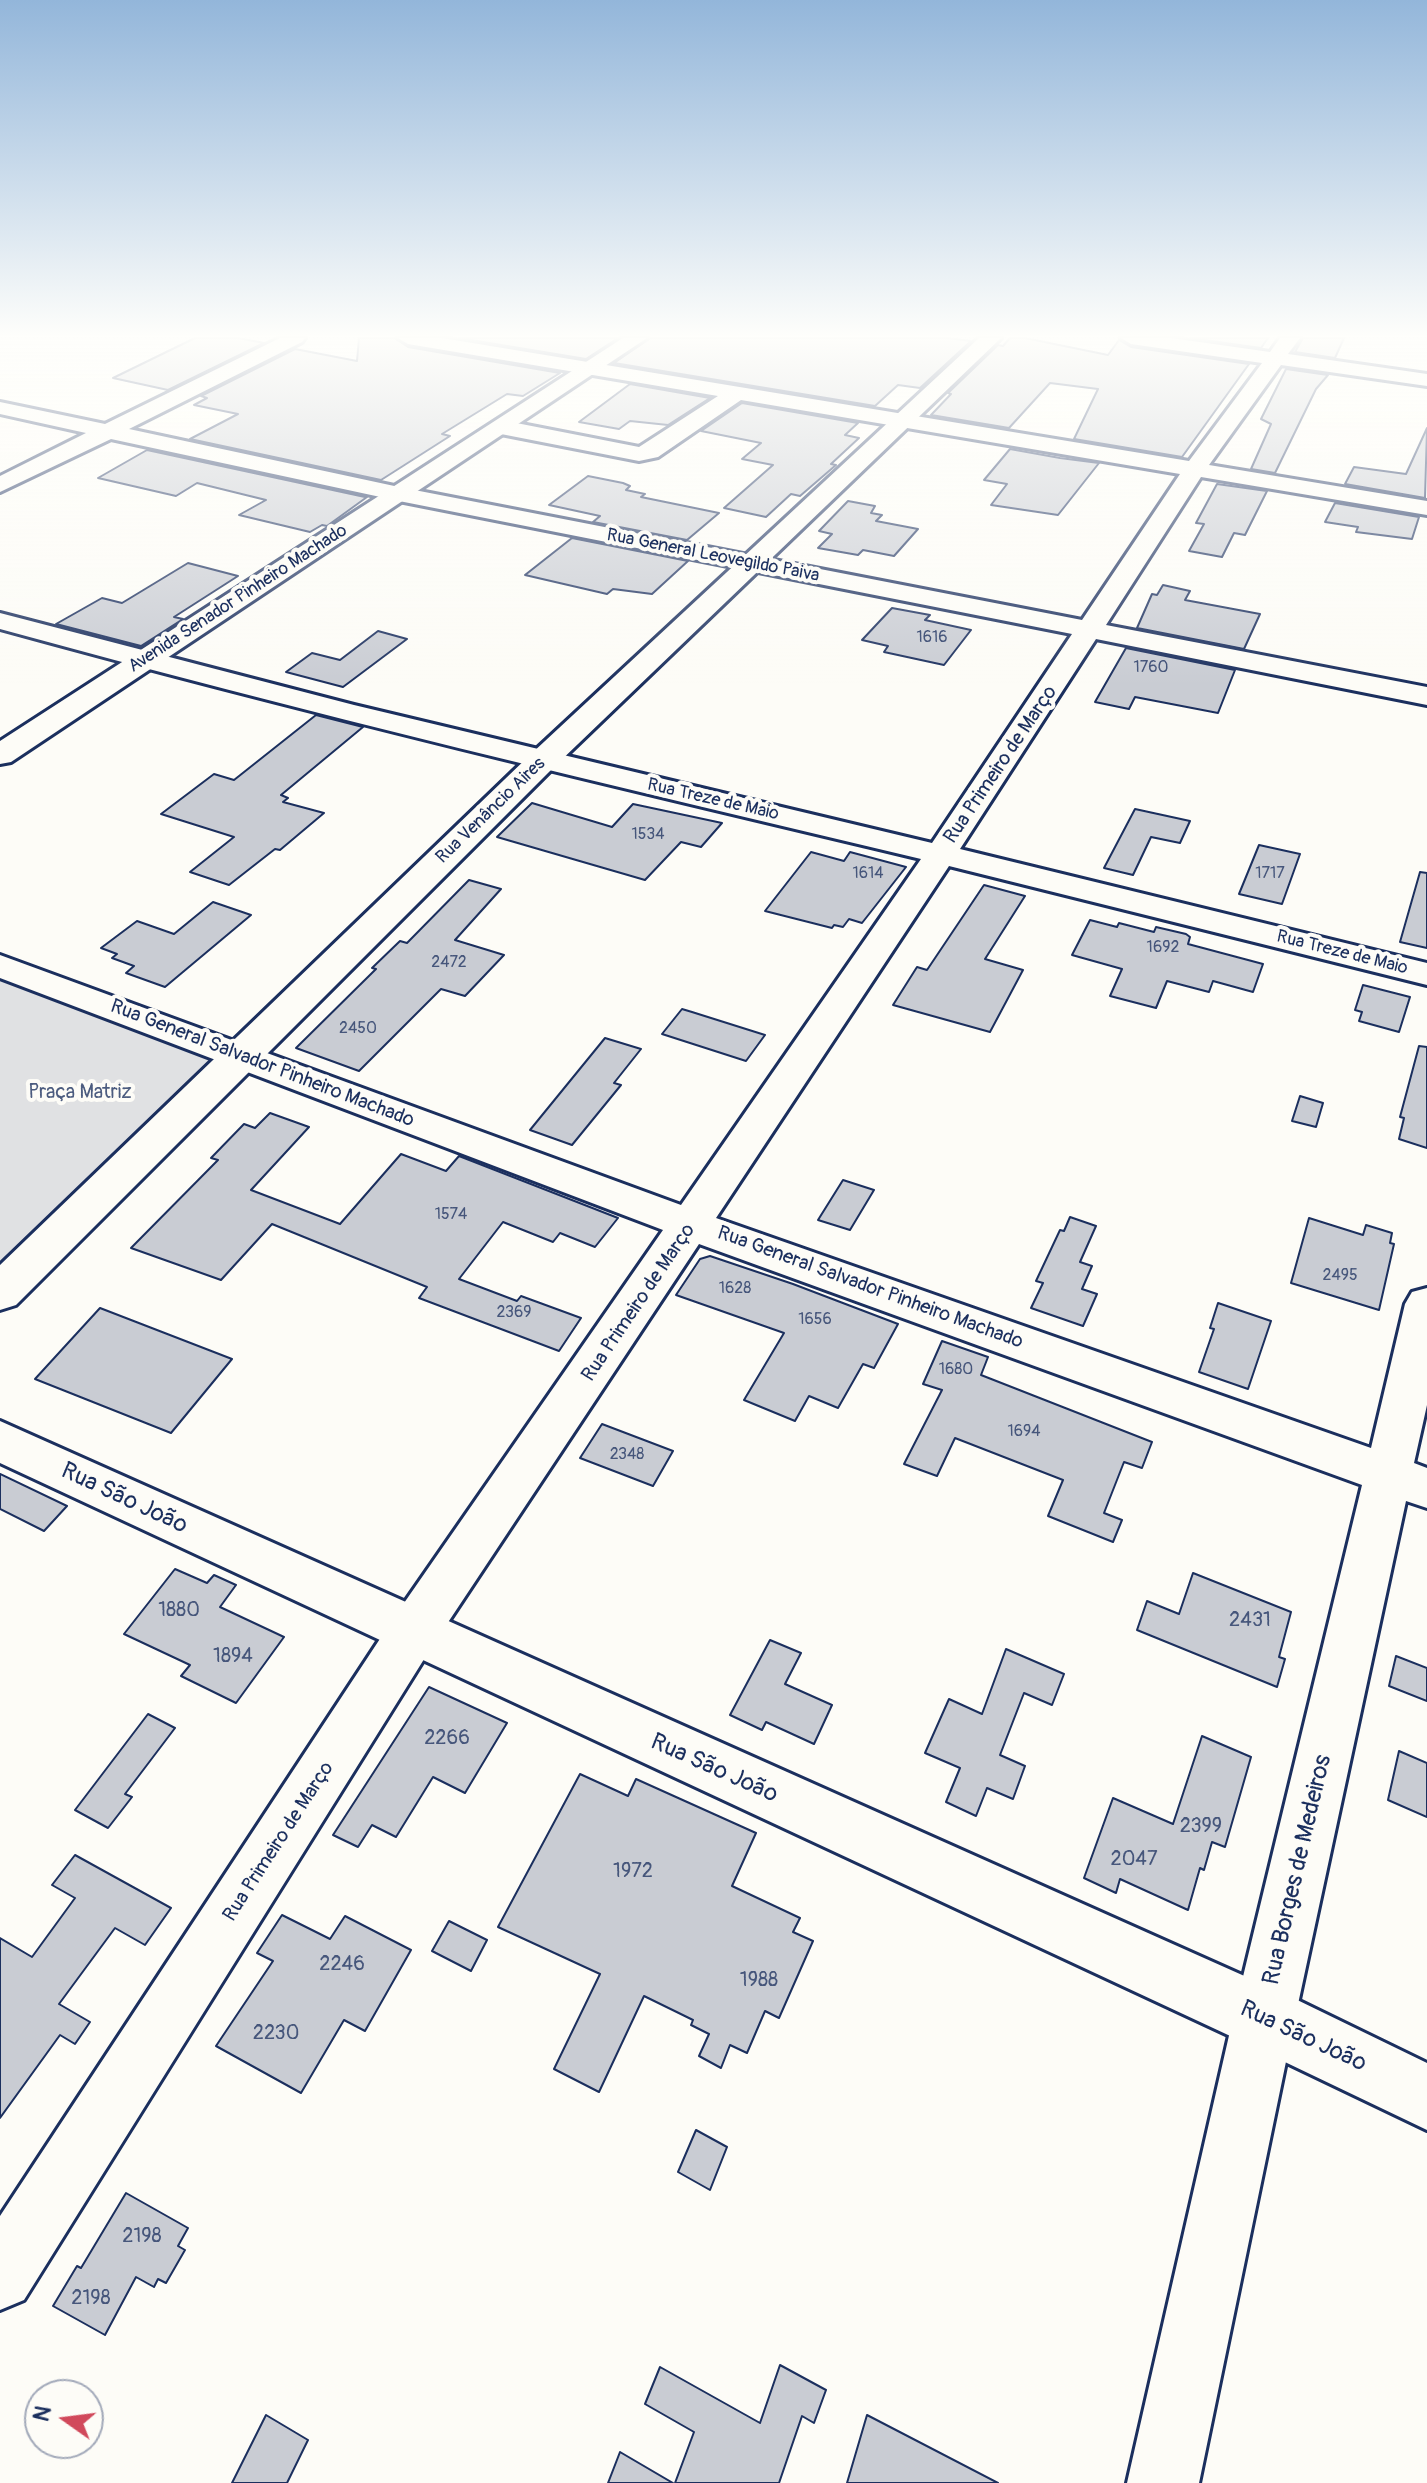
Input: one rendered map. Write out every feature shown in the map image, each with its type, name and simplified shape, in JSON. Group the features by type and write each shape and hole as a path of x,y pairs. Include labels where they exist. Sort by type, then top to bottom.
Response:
{"main road":[{"name":"Avenida Senador Pinheiro Machado","path":"0,755 460,454"},
{"name":"Rua Venâncio Aires","path":"0,1293 542,761 871,454"},
{"name":"Rua São João","path":"0,1441 1264,2018 1427,2097"}],"street":[{"path":"0,485 63,454"},
{"name":"Rua General Leovegildo Paiva","path":"211,454 399,494 1427,696"},
{"path":"1094,454 1427,508"},
{"name":"Rua Primeiro de Março","path":"0,2276 413,1632 692,1225 1206,454"},
{"name":"Rua Treze de Maio","path":"0,621 144,661 542,761 941,854 1427,974"},
{"name":"Rua General Salvador Pinheiro Machado","path":"0,966 692,1225 1408,1481"},
{"name":"Rua Borges de Medeiros","path":"1163,2483 1264,2018 1408,1481 1427,1304"}],"green space":[{"name":"Praça Matriz","path":"0,975 229,1062 0,1280"}],"building":[{"path":"140,454 165,454 367,497 327,526 322,525 310,532 239,515 266,500 197,483 176,496 98,478"},
{"path":"259,454 422,454 381,480"},
{"path":"748,454 842,454 831,464 836,465 800,496 791,494 766,517 724,508 773,465 742,459"},
{"path":"1006,454 1037,454 1099,463 1058,515 991,505 1007,484 984,480"},
{"path":"1258,454 1284,454 1275,473 1251,469"},
{"path":"1415,454 1426,454 1425,498 1345,484 1354,467 1406,474"},
{"path":"588,476 623,483 630,486 626,490 645,494 641,497 719,513 687,540 593,522 600,516 549,505"},
{"path":"1217,484 1267,491 1245,535 1234,533 1222,557 1189,551 1204,524 1196,523"},
{"path":"848,501 875,506 871,513 882,515 876,521 918,529 894,556 863,550 858,555 818,548 832,534 819,531"},
{"path":"1335,503 1419,517 1412,539 1356,532 1358,527 1325,522"},
{"path":"572,538 688,561 652,594 613,589 607,594 525,575"},
{"path":"188,563 238,576 174,617 183,619 141,646 56,624 102,598 122,603"},
{"path":"1163,585 1190,591 1185,600 1260,614 1244,649 1137,628 1152,594 1157,595"},
{"path":"892,608 930,615 925,620 971,630 944,665 884,652 888,646 862,640"},
{"path":"378,631 407,639 343,687 286,672 312,653 340,660"},
{"path":"1126,648 1235,670 1218,713 1135,697 1129,709 1095,702"},
{"path":"316,715 363,727 281,795 288,798 283,802 324,813 280,850 275,849 229,885 190,872 234,837 161,814 214,774 234,780"},
{"path":"532,803 612,827 633,804 722,823 701,847 681,842 645,880 497,837"},
{"path":"1135,809 1190,821 1180,843 1151,837 1133,875 1104,868"},
{"path":"1259,845 1300,854 1282,904 1239,894"},
{"path":"811,852 844,861 850,852 906,867 862,923 849,919 843,927 834,925 832,928 765,911"},
{"path":"1420,872 1427,873 1427,948 1400,942"},
{"path":"469,880 501,889 455,940 504,955 465,996 441,989 359,1071 296,1048 376,969 372,968 400,941 407,943"},
{"path":"984,885 1025,896 985,959 1023,970 990,1032 893,1005 917,967 927,970"},
{"path":"213,902 251,915 165,987 126,973 134,966 112,958 117,954 101,948 137,921 174,934"},
{"path":"1090,920 1117,927 1119,923 1154,932 1156,927 1186,934 1190,937 1188,944 1263,964 1253,992 1213,981 1209,992 1167,981 1156,1008 1110,996 1122,969 1072,955"},
{"path":"1363,985 1410,997 1399,1032 1359,1021 1362,1012 1355,1010"},
{"path":"682,1009 765,1035 746,1061 662,1034"},
{"path":"605,1038 641,1049 614,1083 621,1085 572,1145 530,1130"},
{"path":"1419,1046 1427,1047 1427,1148 1399,1139 1404,1118 1400,1117"},
{"path":"1300,1096 1323,1103 1316,1127 1292,1121"},
{"path":"270,1113 309,1127 251,1190 340,1224 401,1154 446,1171 459,1156 618,1218 595,1247 560,1233 553,1242 503,1222 459,1279 517,1301 521,1296 581,1318 559,1351 419,1298 427,1287 272,1224 221,1280 131,1248 218,1160 211,1158 244,1124 255,1128"},
{"path":"843,1180 874,1190 850,1230 818,1220"},
{"path":"1070,1217 1096,1226 1080,1262 1092,1266 1082,1289 1097,1294 1083,1326 1031,1308 1043,1283 1036,1281 1060,1230 1064,1231"},
{"path":"1309,1218 1363,1235 1366,1225 1392,1233 1390,1243 1394,1244 1379,1310 1291,1283"},
{"path":"710,1256 898,1324 874,1368 863,1364 838,1408 809,1396 795,1421 744,1400 784,1333 676,1295 700,1259"},
{"path":"1218,1303 1271,1321 1248,1389 1199,1372 1214,1329 1210,1328"},
{"path":"100,1308 232,1359 171,1433 35,1379"},
{"path":"942,1341 988,1357 981,1375 1152,1442 1142,1468 1124,1462 1104,1513 1122,1520 1113,1542 1048,1516 1063,1480 955,1438 937,1476 904,1464 942,1390 923,1384"},
{"path":"602,1424 673,1451 653,1486 580,1458"},
{"path":"0,1474 67,1506 44,1531 0,1509"},
{"path":"175,1569 207,1583 214,1575 236,1585 220,1607 284,1637 236,1703 181,1676 190,1665 124,1634"},
{"path":"1193,1573 1291,1612 1279,1657 1285,1659 1277,1687 1137,1630 1147,1601 1179,1614"},
{"path":"770,1640 801,1653 785,1684 832,1705 814,1744 766,1722 762,1730 730,1715"},
{"path":"1006,1649 1064,1674 1052,1705 1024,1693 1000,1755 1025,1766 1013,1799 987,1788 976,1816 946,1802 960,1768 925,1753 949,1699 982,1714"},
{"path":"1396,1656 1427,1668 1427,1701 1389,1686"},
{"path":"429,1687 507,1723 465,1793 433,1777 396,1837 372,1825 358,1847 333,1835"},
{"path":"148,1714 175,1728 125,1794 132,1797 108,1828 75,1810"},
{"path":"1202,1736 1251,1757 1225,1847 1212,1842 1204,1870 1200,1868 1188,1910 1120,1879 1116,1893 1084,1878 1113,1798 1173,1824"},
{"path":"1399,1751 1427,1763 1427,1817 1388,1800"},
{"path":"580,1774 628,1796 636,1779 756,1833 732,1886 800,1918 793,1932 813,1941 779,2018 765,2011 747,2053 730,2045 721,2068 699,2056 709,2034 691,2025 693,2020 644,1996 599,2092 554,2069 600,1974 498,1927"},
{"path":"75,1855 171,1908 145,1945 115,1928 59,2004 90,2022 75,2044 60,2035 0,2118 0,1938 32,1957 75,1898 52,1885"},
{"path":"282,1915 330,1939 345,1916 411,1950 365,2031 344,2020 301,2093 216,2046 273,1961 257,1953"},
{"path":"449,1921 487,1940 471,1971 432,1951"},
{"path":"696,2130 727,2147 710,2190 678,2172"},
{"path":"126,2193 188,2228 178,2246 185,2250 166,2283 158,2279 154,2287 136,2277 105,2335 53,2306 77,2266 81,2268"},
{"path":"780,2365 826,2390 814,2423 802,2416 779,2483 675,2483 694,2432 645,2404 660,2367 760,2423"},
{"path":"266,2415 308,2440 287,2483 232,2483"},
{"path":"867,2415 998,2483 847,2483"},
{"path":"620,2452 673,2483 608,2483"}]}
